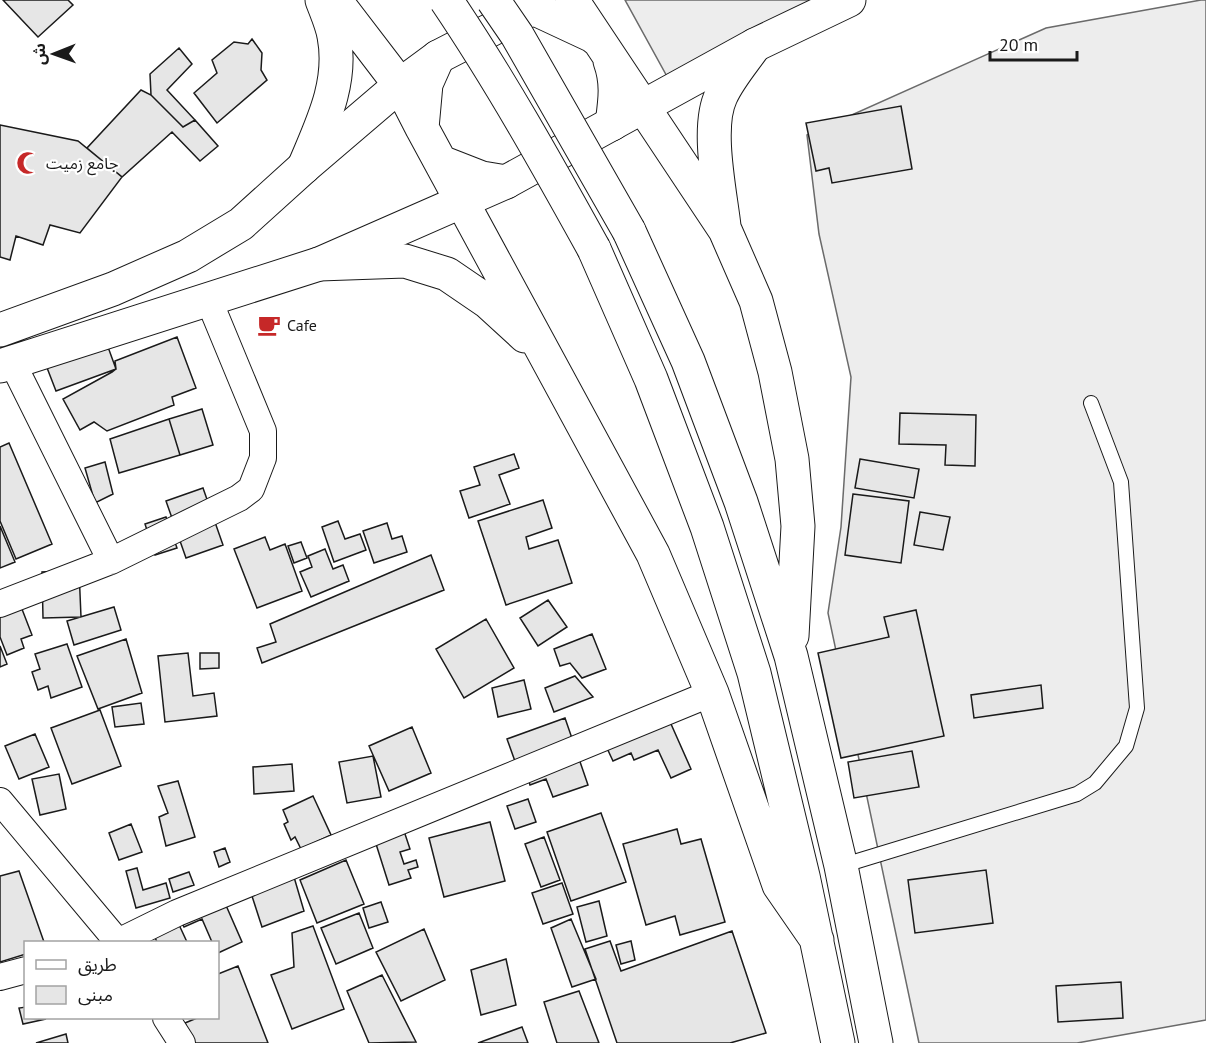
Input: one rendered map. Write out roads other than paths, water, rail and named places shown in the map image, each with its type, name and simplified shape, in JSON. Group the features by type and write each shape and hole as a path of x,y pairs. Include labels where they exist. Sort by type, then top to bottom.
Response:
{"main road":[{"path":"304,167 331,104 337,73 334,35 322,0"},
{"path":"335,0 400,85 653,554 712,693 779,885 817,940"},
{"path":"446,0 483,55 540,150 594,249 651,379 707,527 753,673 817,940 838,1043"},
{"path":"493,0 517,35 629,231 692,372 741,502 792,656 841,866 876,1043"},
{"path":"572,0 725,230 756,301 775,372 792,459 798,526 792,656"},
{"path":"6,364 319,264 506,182 755,45 849,0"},
{"path":"0,330 113,289 188,256 241,225 304,167 400,85 438,57 539,4 593,36 603,46 616,77 612,124"},
{"path":"725,230 714,137 715,116 721,96 755,45"},
{"path":"422,128 426,84 438,57"},
{"path":"441,162 482,178 506,182"},
{"path":"319,264 405,261 447,274 488,302 544,354"}],"street":[{"path":"0,604 111,561 239,498 251,489 263,458 263,431 208,298"},
{"path":"6,364 111,561"},
{"path":"120,941 177,913 712,693"},
{"path":"0,801 117,941"},
{"path":"0,977 24,971"},
{"path":"167,1019 182,1043"}],"lane":[{"path":"841,866 1077,794 1095,783 1126,746 1137,708 1121,482 1091,403"}],"place":[{"name":"جامع زميت","path":"28,163"},
{"name":"Cafe","path":"269,325"}]}
